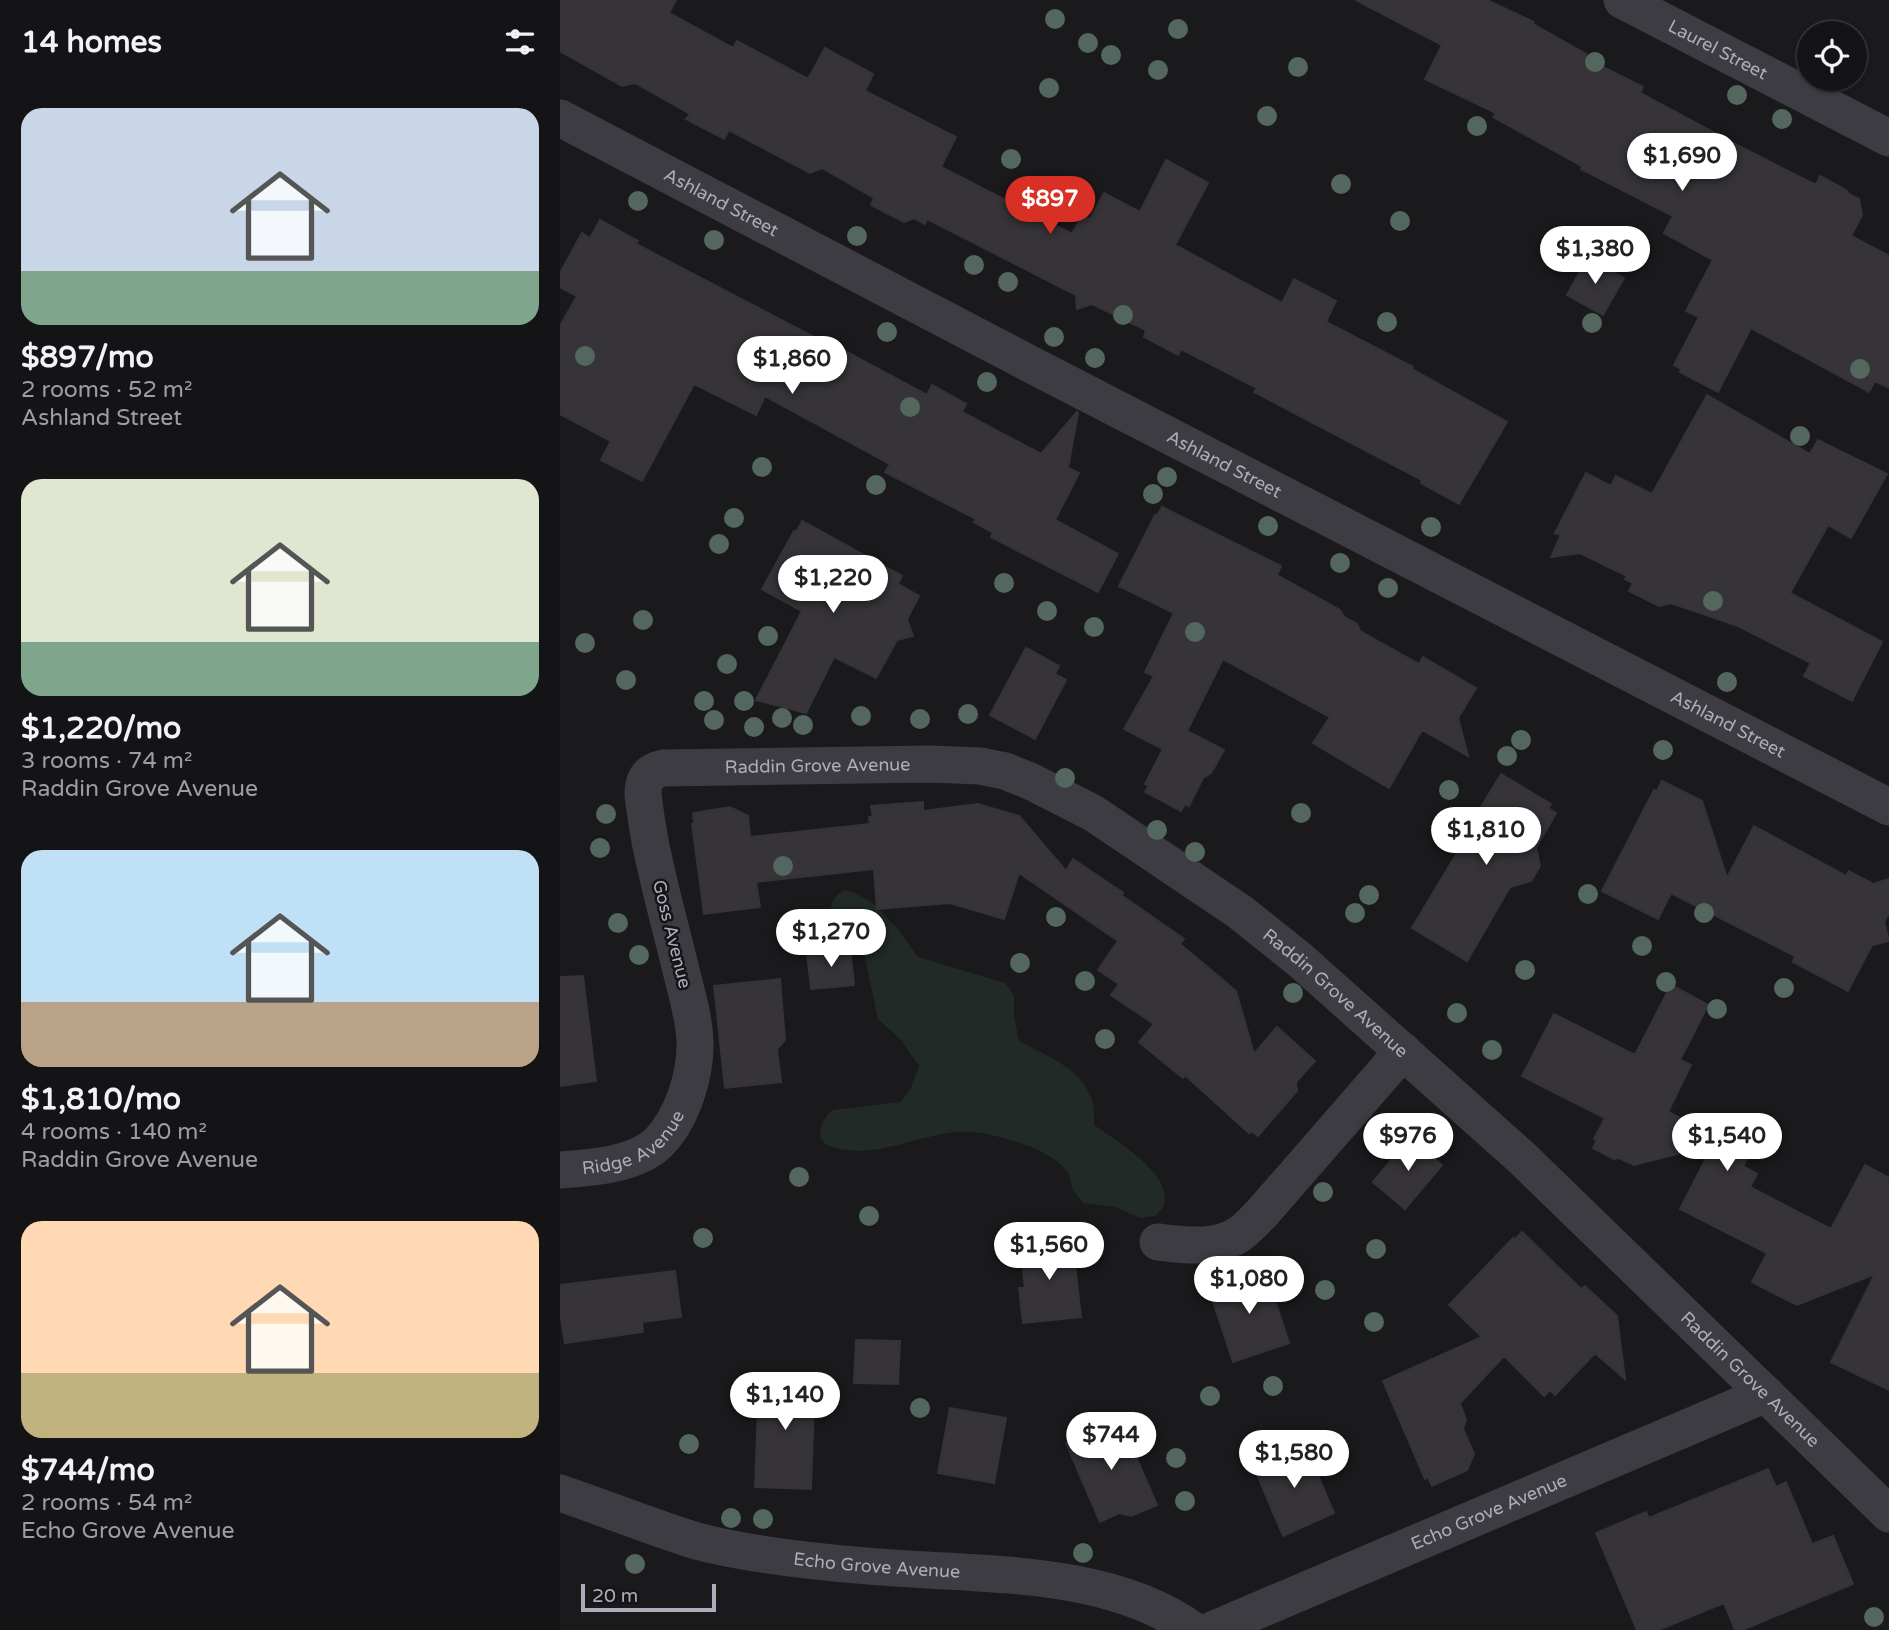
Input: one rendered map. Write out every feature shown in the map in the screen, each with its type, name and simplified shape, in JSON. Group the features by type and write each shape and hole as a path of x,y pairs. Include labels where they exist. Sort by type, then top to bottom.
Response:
{"street":[{"name":"Laurel Street","path":"1622,0 1889,138"},
{"name":"Ashland Street","path":"560,118 1889,807"},
{"name":"Raddin Grove Avenue","path":"648,777 655,770 664,768 837,764 980,766 1005,771 1052,791 1093,813 1219,897 1261,927 1300,960 1522,1158 1889,1514"},
{"name":"Goss Avenue","path":"648,777 643,785 643,795 654,861 693,1025 695,1056 687,1092"},
{"path":"1158,1242 1198,1245 1240,1234 1262,1213 1403,1051"},
{"name":"Ridge Avenue","path":"560,1170 603,1166 635,1156 650,1148 666,1132 687,1092"},
{"name":"Echo Grove Avenue","path":"1212,1630 1766,1394"},
{"name":"Echo Grove Avenue","path":"560,1493 682,1536 726,1548 844,1563 1005,1574 1108,1590 1148,1603 1193,1630"}],"shaded area":[{"path":"845,890 874,904 897,928 918,957 1005,983 1014,995 1014,1016 1019,1041 1053,1058 1073,1072 1088,1091 1093,1103 1094,1125 1142,1160 1161,1183 1165,1195 1163,1207 1155,1216 1140,1218 1115,1207 1083,1203 1073,1190 1068,1172 1056,1160 1029,1147 988,1134 942,1134 864,1151 832,1147 822,1140 822,1124 833,1110 900,1102 910,1090 919,1066 901,1040 878,1019 864,954 833,917 833,900"}],"building":[{"path":"560,0 676,0 669,13 733,48 737,41 808,79 825,48 873,74 865,91 956,137 941,167 1072,234 1082,215 1090,219 1104,193 1140,212 1166,160 1208,183 1175,245 1282,303 1294,279 1336,301 1326,322 1413,367 1412,369 1507,422 1459,504 1421,483 1422,480 1254,392 1257,388 1181,349 1178,355 1144,337 1146,330 1092,304 1077,309 1076,295 927,219 925,224 914,218 904,222 871,205 874,198 822,168 810,173 729,130 724,139 686,119 690,114 635,83 622,86 560,51"},
{"path":"1356,0 1487,0 1534,22 1533,24 1586,54 1587,59 1643,87 1640,93 1737,145 1816,185 1820,176 1859,199 1862,215 1851,236 1889,256 1889,388 1875,381 1869,392 1751,328 1718,392 1680,372 1681,369 1674,365 1699,317 1686,311 1713,260 1664,233 1673,216 1581,169 1582,166 1493,117 1496,113 1425,79 1442,45"},
{"path":"600,220 638,241 636,244 927,395 932,385 966,404 962,412 1041,454 1077,412 1068,468 1079,473 1055,520 1118,554 1098,592 991,537 993,533 974,522 976,519 885,472 890,464 765,396 756,415 694,384 642,481 601,460 611,441 560,414 560,326 577,296 560,287 560,273 582,233 590,238"},
{"path":"1587,258 1624,278 1603,315 1567,295"},
{"path":"1707,395 1810,454 1818,440 1887,474 1851,538 1828,525 1790,593 1882,642 1852,701 1804,676 1811,663 1738,626 1671,603 1659,606 1629,591 1633,583 1625,579 1627,576 1580,553 1551,557 1561,535 1555,533 1586,473 1611,486 1616,476 1652,494"},
{"path":"1162,507 1281,566 1277,575 1340,610 1344,617 1357,624 1360,631 1419,664 1423,657 1476,688 1458,718 1468,756 1422,730 1389,788 1313,743 1330,717 1223,659 1187,731 1224,750 1211,773 1203,778 1189,806 1185,804 1181,811 1145,792 1149,786 1145,784 1163,749 1124,729 1154,676 1145,672 1174,613 1119,586 1155,515 1157,516"},
{"path":"802,521 902,576 898,584 919,596 907,619 913,636 897,640 876,678 834,657 806,713 756,700 802,611 762,589"},
{"path":"1026,648 1059,666 1055,674 1066,680 1035,739 990,715"},
{"path":"1501,774 1551,804 1548,808 1556,813 1536,848 1540,866 1531,881 1510,887 1467,961 1412,928 1457,853 1454,851"},
{"path":"1662,781 1702,801 1727,878 1754,826 1846,876 1849,871 1873,884 1889,879 1889,913 1884,922 1889,941 1872,945 1848,991 1793,962 1795,956 1671,893 1658,919 1602,891 1654,790 1657,791"},
{"path":"923,802 923,811 978,804 1019,816 1066,871 1073,859 1123,893 1121,895 1184,939 1180,944 1236,991 1254,1054 1277,1027 1315,1061 1296,1082 1297,1091 1258,1136 1251,1131 1249,1133 1185,1075 1183,1078 1139,1042 1154,1024 1111,995 1119,984 1098,970 1118,941 1019,873 1004,919 950,903 877,909 874,869 756,882 760,907 704,914 692,824 693,813 730,807 748,816 750,837 870,824 869,817 873,816 871,806"},
{"path":"850,948 854,985 811,989 807,953"},
{"path":"583,976 596,1081 560,1086 560,977"},
{"path":"780,979 785,1040 777,1049 781,1082 725,1088 714,986"},
{"path":"1671,985 1708,1005 1680,1060 1691,1065 1668,1112 1750,1154 1743,1166 1757,1174 1750,1187 1831,1229 1865,1165 1889,1178 1889,1390 1831,1362 1875,1274 1797,1305 1752,1282 1767,1253 1680,1209 1713,1145 1634,1165 1619,1158 1614,1159 1593,1148 1597,1140 1594,1139 1605,1118 1522,1076 1554,1014 1635,1055"},
{"path":"1410,1137 1442,1165 1405,1209 1373,1182"},
{"path":"1522,1232 1581,1289 1585,1286 1617,1316 1625,1379 1595,1353 1555,1395 1550,1390 1544,1396 1504,1356 1460,1403 1466,1420 1463,1429 1474,1454 1467,1470 1432,1486 1428,1477 1425,1479 1383,1381 1482,1337 1449,1305 1513,1238 1514,1240"},
{"path":"1072,1239 1081,1317 1023,1323 1019,1288 1025,1288 1020,1245"},
{"path":"1261,1270 1264,1280 1268,1279 1289,1343 1233,1362 1212,1298 1215,1297 1211,1286"},
{"path":"675,1271 681,1317 642,1322 643,1332 565,1343 560,1312 560,1285"},
{"path":"856,1340 900,1341 898,1384 854,1383"},
{"path":"769,1373 815,1375 811,1489 755,1487 759,1382 769,1383"},
{"path":"950,1408 1006,1418 994,1483 938,1473"},
{"path":"1120,1420 1157,1505 1131,1516 1119,1513 1100,1522 1066,1443"},
{"path":"1305,1445 1334,1513 1283,1536 1254,1467"},
{"path":"1768,1469 1776,1487 1786,1482 1812,1544 1833,1536 1853,1584 1742,1630 1735,1630 1724,1603 1658,1630 1637,1630 1596,1533 1646,1512 1649,1518"}]}
